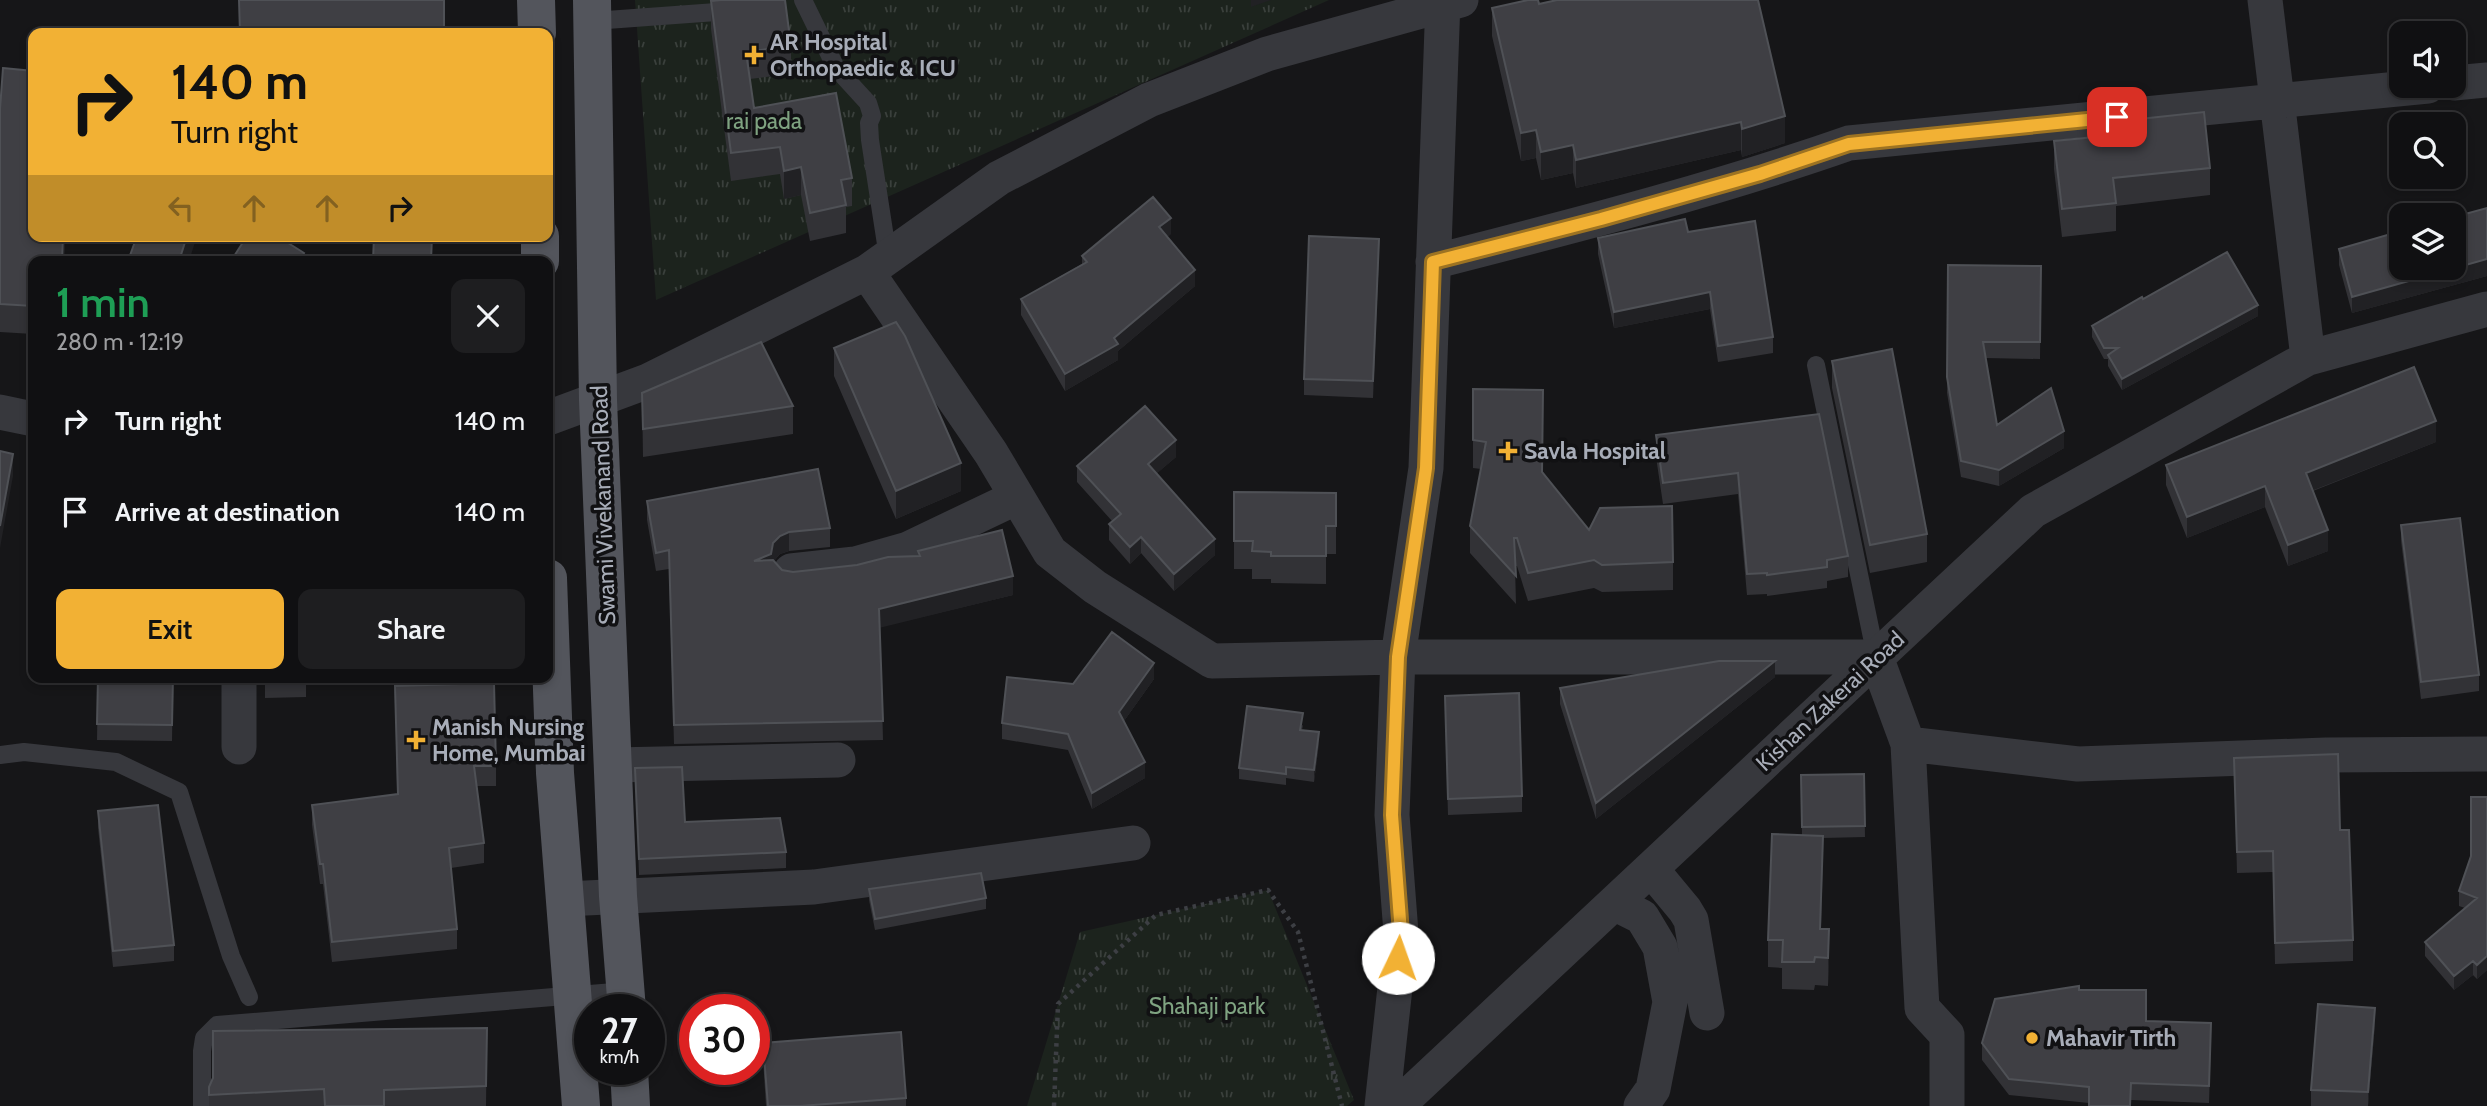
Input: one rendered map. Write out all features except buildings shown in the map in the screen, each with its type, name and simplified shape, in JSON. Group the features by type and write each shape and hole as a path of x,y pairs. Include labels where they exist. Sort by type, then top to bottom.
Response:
{"main road":[{"path":"536,0 537,28"},
{"name":"Swami Vivekanand Road","path":"592,10 598,400 618,896 625,994"},
{"path":"552,683 555,773 581,1106"},
{"path":"630,1085 631,1106"}],"street":[{"path":"2265,0 2308,358"},
{"path":"553,416 648,381 877,264 999,178 1149,100 1267,54 1449,1 1433,262 1426,468 1398,657 1392,815 1401,933 1382,1106"},
{"path":"2466,82 2487,80"},
{"path":"1433,262 1747,178 1849,144 2389,90"},
{"path":"877,264 1050,552 1095,587 1212,661 1398,657 1876,657 1908,744 1922,1008 1947,1035 1947,1106"},
{"name":"Kishan Zakerai Road","path":"1397,1106 2033,511 2308,358 2487,309"},
{"path":"0,412 28,418"},
{"path":"791,570 855,564 908,549 1017,497"},
{"path":"239,683 239,747"},
{"path":"1908,744 2078,764 2326,755 2487,754"},
{"path":"614,765 838,760"},
{"path":"565,899 814,887 1133,843"},
{"path":"1651,869 1691,920 1707,1013"},
{"path":"1614,903 1642,917 1660,947 1670,1002 1656,1079 1653,1089 1641,1106"}],"lane":[{"path":"592,10 730,11 744,0"},
{"path":"803,0 836,68 868,103 872,116 869,123 877,264"},
{"path":"1816,365 1876,657"},
{"path":"0,755 24,752 116,762 179,792 231,956 249,997"},
{"path":"202,1106 204,1038 217,1026 572,997"}],"path":[{"path":"1054,1106 1058,1004 1156,915 1268,890 1298,932 1342,1106"}],"green space":[{"name":"rai pada","path":"635,0 1329,0 656,300"},
{"name":"Shahaji park","path":"1268,890 1354,1100 1347,1106 1027,1106 1080,932"}],"place":[{"name":"AR Hospital Orthopaedic & ICU","path":"754,55"},
{"name":"Savla Hospital","path":"1508,451"},
{"name":"Manish Nursing Home, Mumbai","path":"416,740"},
{"name":"Mahavir Tirth","path":"2032,1038"}],"route":[{"path":"1398,958 1401,933 1392,815 1398,657 1426,468 1433,262 1601,219 1760,174 1849,144 2117,117"}]}
